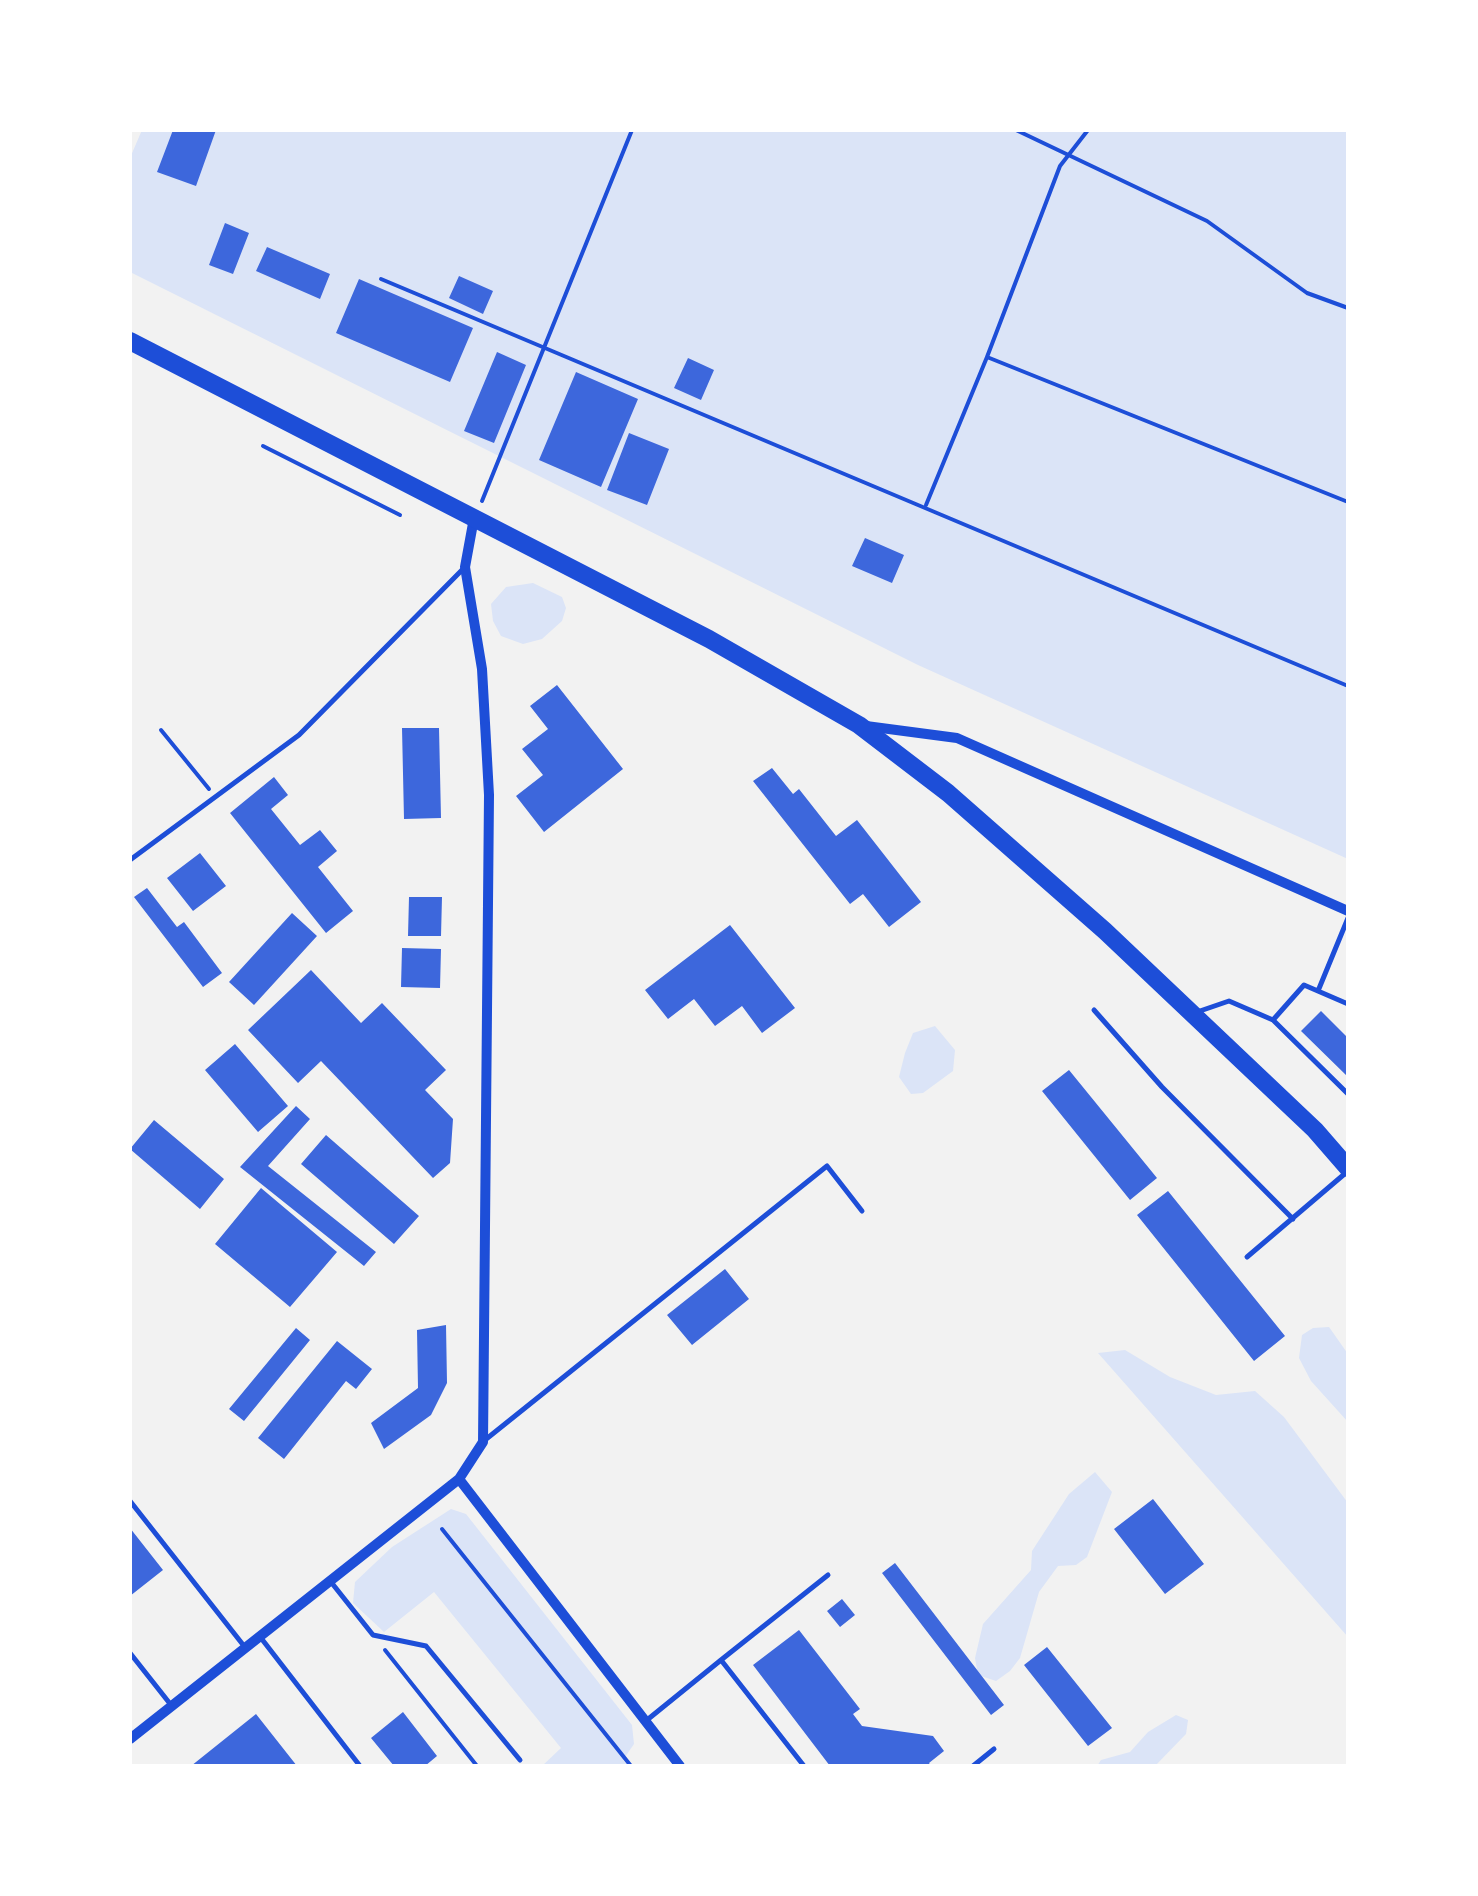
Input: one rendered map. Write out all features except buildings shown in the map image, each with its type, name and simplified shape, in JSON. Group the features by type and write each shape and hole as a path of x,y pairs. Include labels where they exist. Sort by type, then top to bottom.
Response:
{"highway":[{"path":"130,341 709,639 859,725 948,793 1195,1013 1348,1170"}],"street":[{"path":"130,1739 459,1478 483,1442 490,795 482,669 465,567 474,518"},
{"path":"859,725 957,738 1348,915"},
{"path":"459,1478 680,1766"}],"lane":[{"path":"130,860 298,736 465,567"},
{"path":"1318,990 1348,915"},
{"path":"1274,1020 1304,984 1348,1004"},
{"path":"1195,1013 1229,1001 1274,1020 1348,1094"},
{"path":"1094,1010 1162,1087 1293,1219"},
{"path":"483,1442 827,1166 862,1211"},
{"path":"1248,1257 1348,1170"},
{"path":"130,1501 246,1649"},
{"path":"645,1722 828,1574"},
{"path":"331,1582 373,1634 426,1646 520,1760"},
{"path":"260,1638 360,1766"},
{"path":"130,1652 172,1706"},
{"path":"721,1660 804,1766"},
{"path":"972,1766 994,1749"}],"path":[{"path":"474,518 632,130"},
{"path":"1016,130 1207,220 1307,294 1348,308"},
{"path":"925,507 1060,166 1088,130"},
{"path":"381,279 1348,686"},
{"path":"987,357 1348,502"},
{"path":"263,446 400,515"},
{"path":"160,730 215,797"},
{"path":"442,1529 631,1766"},
{"path":"373,1634 477,1766"}],"shaded area":[{"path":"142,130 1348,130 1348,859 918,665 130,272 130,158"},
{"path":"533,583 562,597 566,608 562,621 542,639 523,644 501,636 493,621 491,604 506,587"},
{"path":"935,1026 955,1050 953,1071 923,1093 911,1094 899,1077 905,1053 913,1033"},
{"path":"1329,1327 1348,1354 1348,1422 1311,1381 1299,1358 1302,1335 1313,1328"},
{"path":"1125,1350 1170,1377 1216,1395 1255,1391 1284,1417 1348,1503 1348,1637 1098,1353"},
{"path":"1095,1472 1112,1492 1087,1557 1076,1565 1058,1566 1039,1592 1020,1658 1010,1671 996,1681 978,1675 975,1658 983,1624 1031,1570 1032,1551 1069,1494"},
{"path":"451,1509 466,1514 632,1725 634,1744 623,1760 628,1766 542,1766 561,1748 434,1592 384,1632 353,1603 355,1582 392,1547"},
{"path":"1176,1715 1188,1720 1186,1734 1155,1766 1097,1766 1101,1760 1130,1752 1148,1732"}]}
